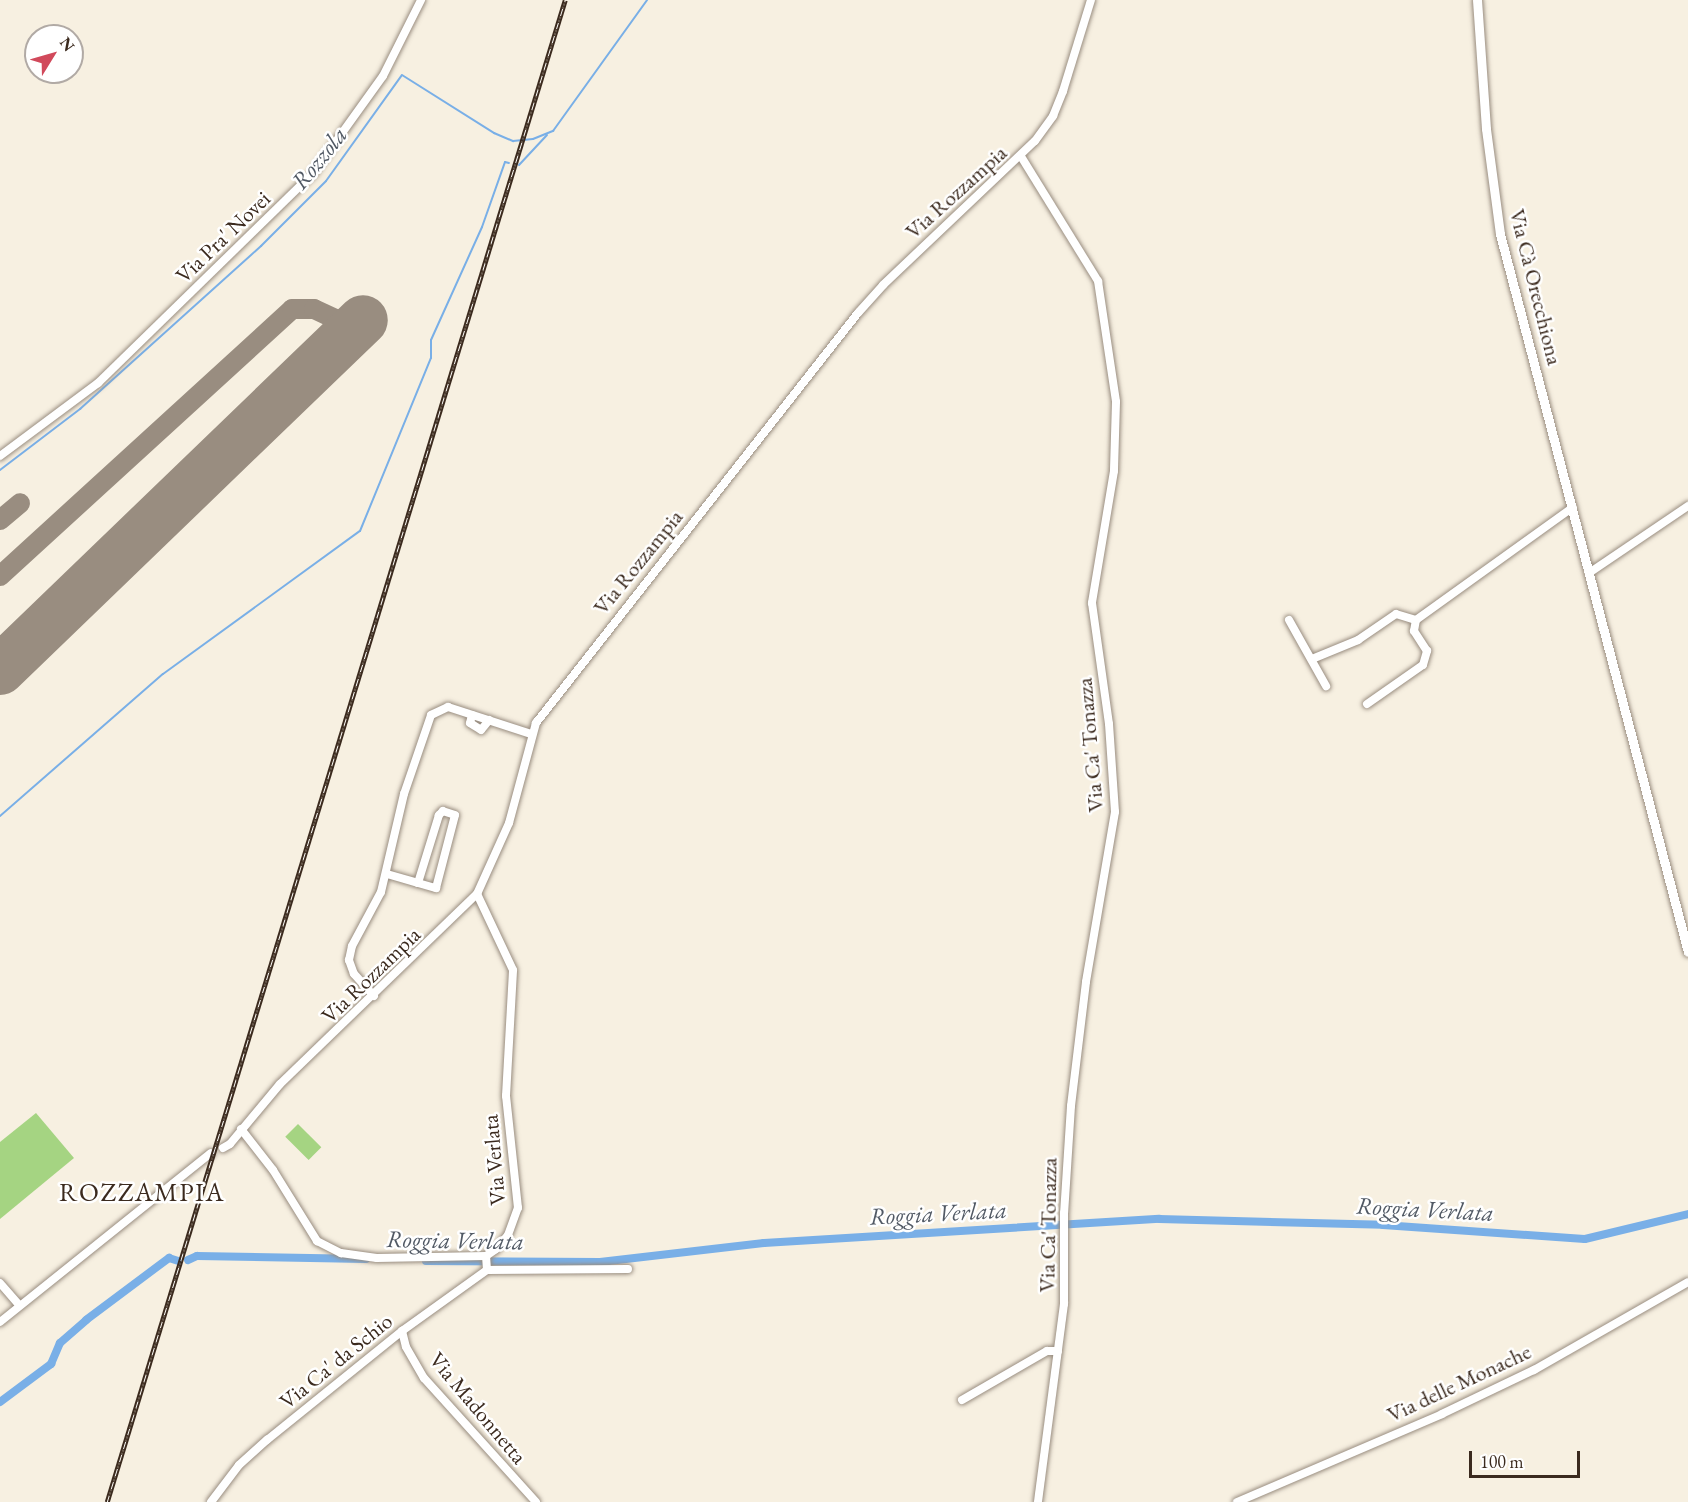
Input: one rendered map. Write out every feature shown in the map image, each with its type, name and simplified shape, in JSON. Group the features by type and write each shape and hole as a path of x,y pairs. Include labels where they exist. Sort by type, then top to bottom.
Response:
{"main road":[{"name":"Via Cà Orecchiona","path":"1477,0 1486,129 1500,234 1573,507 1654,834 1688,952"}],"street":[{"name":"Via Pra' Novei","path":"0,456 98,383 314,172 377,85 421,0"},
{"name":"Via Rozzampia","path":"223,1148 280,1084 374,996 477,894 509,823 531,734 577,669 858,313 942,228 1022,158 1053,116 1090,0"},
{"name":"Via Ca' Tonazza","path":"1022,158 1098,281 1116,402 1114,471 1095,565 1092,603 1109,724 1115,812 1086,982 1068,1134 1064,1304 1038,1502"},
{"path":"1589,573 1688,506"},
{"path":"1367,704 1423,665 1427,651 1414,631 1416,620 1573,507"},
{"path":"1312,659 1358,640 1396,614 1416,620"},
{"path":"1289,620 1326,686"},
{"path":"374,996 354,974 349,960 352,946 387,874 401,803 431,715 448,707 531,734"},
{"path":"387,874 418,883 436,888 455,815 443,811 439,815 418,883"},
{"name":"Via Verlata","path":"477,894 513,970 506,1096 519,1208 508,1235 486,1262"},
{"path":"242,1129 273,1170 317,1241 341,1253 377,1258 628,1269"},
{"path":"0,1322 211,1153"},
{"name":"Via Ca' da Schio","path":"211,1502 240,1465 267,1440 486,1262"},
{"name":"Via delle Monache","path":"1237,1502 1514,1380 1688,1282"},
{"path":"0,1283 19,1305"},
{"name":"Via Madonnetta","path":"402,1331 406,1347 424,1378 536,1502"},
{"path":"962,1400 1047,1351 1058,1352"}],"green space":[{"path":"36,1113 74,1158 0,1219 0,1142"},
{"path":"298,1124 321,1147 309,1160 285,1137"}],"waterway":[{"name":"Rozzola","path":"0,470 80,409 261,246 326,181 402,75 494,133 513,141 533,139 553,131 647,0"},
{"path":"519,165 547,135"},
{"path":"0,816 163,674 360,531 431,358 431,340 482,227 505,162 509,163"},
{"name":"Roggia Verlata","path":"426,1261 600,1262 764,1243 1159,1219 1383,1225 1585,1239 1688,1214"},
{"name":"Roggia Verlata","path":"188,1260 197,1256 366,1259"},
{"name":"Roggia Verlata","path":"0,1402 51,1364 60,1343 86,1320 169,1258 178,1261"}],"taxiway":[{"path":"0,576 292,309 314,309 342,322 347,335"},
{"path":"0,520 20,503"}],"runway":[{"path":"0,670 363,320"}],"railway":[{"path":"107,1502 565,0"}],"district":[{"name":"ROZZAMPIA","path":"142,1193"}]}
